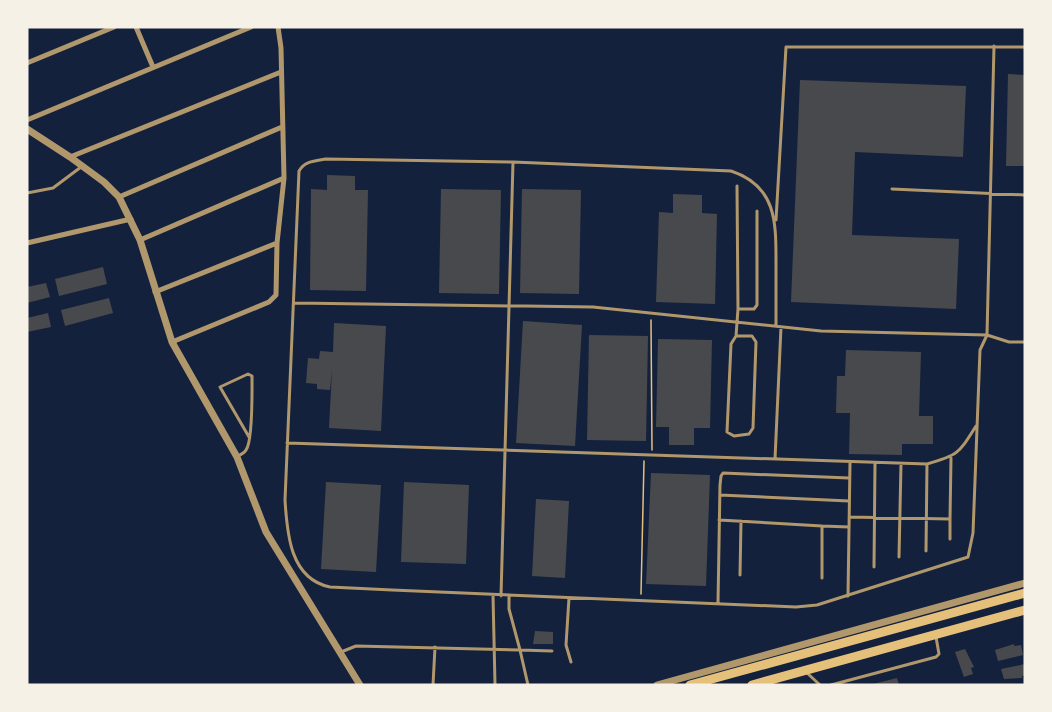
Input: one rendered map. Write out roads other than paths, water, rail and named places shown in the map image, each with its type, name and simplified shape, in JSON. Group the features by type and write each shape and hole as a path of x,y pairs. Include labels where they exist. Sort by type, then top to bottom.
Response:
{"main road":[{"path":"690,685 1025,593"},
{"path":"755,685 1025,610"}],"street":[{"path":"27,63 114,27"},
{"path":"136,27 153,67"},
{"path":"27,120 251,27"},
{"path":"172,342 269,302 276,295 277,243 284,178 281,48 278,27"},
{"path":"70,157 281,72"},
{"path":"119,196 282,127"},
{"path":"27,129 83,166 119,196 140,240 172,342 237,457 266,532 360,685"},
{"path":"140,240 284,178"},
{"path":"27,243 131,219"},
{"path":"155,292 277,243"},
{"path":"657,685 1025,583"}],"lane":[{"path":"775,459 779,327 776,222 786,47 994,45 1025,47"},
{"path":"776,222 770,204 757,185 745,176 731,171 513,162 326,159 303,165 299,171 285,500 289,541 295,557 310,580 318,585 330,587 796,607 817,605 848,596 968,557 973,533 980,350 987,335 994,45"},
{"path":"27,136 36,134"},
{"path":"501,596 513,162"},
{"path":"27,194 53,188 83,166"},
{"path":"736,336 752,336 756,342 753,428 749,434 734,436 727,432 731,344 736,336 738,309 737,186"},
{"path":"892,189 1025,195"},
{"path":"738,309 754,309 757,305 757,211"},
{"path":"294,303 593,307 821,331 987,335 1009,342 1025,342"},
{"path":"237,457 247,449 249,437 252,376 248,374 220,387 249,437"},
{"path":"287,443 927,464 951,458 962,448 977,425"},
{"path":"950,539 951,458"},
{"path":"848,596 850,462"},
{"path":"874,567 875,463"},
{"path":"899,557 901,464"},
{"path":"926,551 927,464"},
{"path":"718,603 719,520 723,473 849,478"},
{"path":"720,495 849,501"},
{"path":"849,517 950,519"},
{"path":"719,520 849,527"},
{"path":"740,575 741,521"},
{"path":"822,526 822,578"},
{"path":"493,595 495,685"},
{"path":"509,596 509,609 528,685"},
{"path":"569,598 566,645 571,662"},
{"path":"831,685 936,657 939,654 935,635"},
{"path":"341,652 356,646 552,651"},
{"path":"433,685 435,647"},
{"path":"805,671 820,685"}]}
